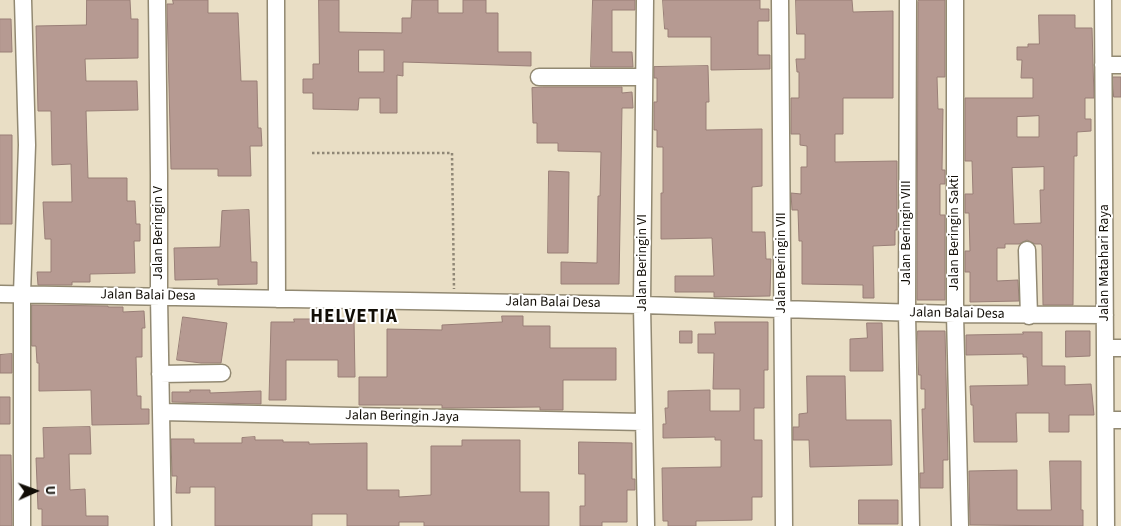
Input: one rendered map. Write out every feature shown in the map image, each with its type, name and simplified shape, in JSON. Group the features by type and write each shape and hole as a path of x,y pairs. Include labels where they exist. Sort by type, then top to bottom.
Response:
{"street":[{"path":"22,526 22,294 27,145 23,0"},
{"name":"Jalan Beringin V","path":"157,0 163,526"},
{"path":"276,0 277,298"},
{"name":"Jalan Beringin VI","path":"645,0 642,305 646,526"},
{"name":"Jalan Beringin VII","path":"780,0 784,526"},
{"name":"Jalan Beringin VIII","path":"908,0 907,313 911,526"},
{"name":"Jalan Beringin Sakti","path":"955,0 955,314 960,526"},
{"name":"Jalan Matahari Raya","path":"1103,0 1105,315 1113,348 1113,420 1106,526"},
{"path":"1103,65 1121,65"},
{"path":"539,77 644,77"},
{"path":"1026,250 1030,316"},
{"name":"Jalan Balai Desa","path":"0,294 642,305 1030,316 1105,315"},
{"path":"160,374 222,373"},
{"name":"Jalan Beringin Jaya","path":"161,412 644,422"}],"path":[{"path":"312,153 452,153 454,302"}],"building":[{"path":"87,0 130,0 131,19 138,19 138,58 85,59 86,81 137,81 138,110 86,111 88,178 127,178 127,201 135,201 136,224 140,224 140,241 134,241 135,273 90,274 90,282 72,282 72,285 38,285 37,272 51,272 51,239 45,239 43,202 72,202 71,164 52,165 51,111 38,111 36,26 86,25"},
{"path":"173,0 208,0 208,13 238,13 241,81 257,81 258,128 261,128 262,146 250,146 251,176 218,176 218,169 171,169 167,4 173,4"},
{"path":"319,0 339,0 339,32 402,33 402,18 411,18 412,0 438,0 438,13 463,13 463,0 486,0 486,13 498,13 498,52 531,52 531,66 403,62 403,76 397,75 397,113 380,113 380,98 359,98 358,110 313,109 313,93 303,93 303,79 313,79 313,64 319,64","holes":["359,50 384,50 384,72 359,72"]},
{"path":"593,0 635,0 635,10 612,10 612,52 632,52 633,67 591,67"},
{"path":"663,0 760,0 760,9 769,9 769,21 758,21 758,55 770,55 770,69 711,70 711,37 668,37 668,29 665,29"},
{"path":"796,0 852,0 853,12 893,11 893,98 843,98 843,134 835,134 835,162 897,161 897,230 895,230 895,245 873,246 874,298 863,298 863,285 802,284 802,241 799,241 798,210 792,210 791,193 801,194 801,167 807,167 807,146 800,145 800,134 791,134 791,98 799,98 799,72 797,72 796,59 805,59 805,34 797,34"},
{"path":"919,0 945,0 945,77 937,77 938,109 943,109 942,170 945,170 945,184 940,184 940,215 945,215 945,300 917,300"},
{"path":"1039,15 1075,15 1075,28 1092,28 1094,98 1085,98 1085,119 1091,119 1091,131 1077,132 1077,156 1074,156 1073,305 1043,305 1042,246 1027,240 1019,244 1005,244 1005,248 997,248 997,281 1018,280 1019,301 970,302 970,272 965,272 965,251 970,251 969,213 965,213 965,194 973,194 972,161 965,161 965,98 1033,98 1033,78 1021,78 1022,60 1017,60 1017,47 1039,44","holes":["1039,116 1039,137 1017,137 1017,117","1044,167 1044,190 1040,190 1041,223 1014,224 1012,168"]},
{"path":"0,19 11,19 12,52 0,52"},
{"path":"708,66 709,102 706,102 706,130 762,129 762,186 752,187 752,232 765,232 766,259 771,259 770,296 714,297 714,292 675,292 675,276 714,276 712,238 661,239 663,147 657,147 657,130 654,130 654,102 657,102 657,78 654,78 654,67"},
{"path":"1113,77 1121,77 1121,97 1114,97"},
{"path":"622,87 622,93 632,92 633,108 622,108 619,284 561,284 561,262 597,263 601,152 558,151 558,143 537,143 537,123 533,123 532,88"},
{"path":"0,135 12,135 12,224 0,224"},
{"path":"549,171 569,172 568,253 548,253"},
{"path":"249,210 251,262 257,262 257,284 218,285 218,279 175,280 174,248 220,247 222,211"},
{"path":"32,305 108,306 123,307 123,312 144,311 145,328 142,328 142,357 136,357 137,396 141,396 141,409 149,409 149,424 92,425 91,390 39,391 39,363 37,363 36,346 32,346"},
{"path":"502,316 523,316 523,326 550,326 550,348 616,348 616,380 563,380 563,410 540,410 540,407 442,408 442,405 359,405 359,377 387,377 387,329 442,330 442,325 502,322"},
{"path":"183,317 227,323 221,363 177,360"},
{"path":"294,319 354,319 355,377 338,377 338,360 286,360 286,400 269,400 271,322 294,322"},
{"path":"715,322 768,322 768,370 764,370 764,408 754,408 754,440 762,440 762,497 752,497 752,520 696,521 696,526 668,526 668,521 663,521 662,468 721,467 721,440 715,440 715,437 663,438 663,424 666,424 665,408 668,408 668,391 710,390 710,411 740,411 740,389 713,389 714,353 698,353 698,334 715,334"},
{"path":"867,323 882,323 883,371 850,371 850,339 867,338"},
{"path":"680,331 692,331 692,343 680,343"},
{"path":"918,331 945,331 948,460 943,460 943,488 920,488 920,473 924,473 922,409 925,409 925,389 921,389 921,375 919,375"},
{"path":"1066,331 1090,331 1090,356 1066,357"},
{"path":"1023,332 1042,332 1042,366 1065,366 1065,385 1091,384 1094,415 1069,415 1069,432 1049,432 1049,413 1016,413 1017,442 974,442 973,405 971,405 970,386 1028,385 1027,357 1023,357 1023,354 966,355 966,335 1023,334"},
{"path":"12,354 12,373 0,373 0,355"},
{"path":"807,376 845,376 846,420 891,420 892,465 810,467 809,440 793,440 793,427 799,427 799,414 807,413"},
{"path":"190,390 210,390 210,393 261,391 261,404 172,402 172,392 190,392"},
{"path":"0,397 10,397 10,424 0,424"},
{"path":"90,427 91,454 69,454 70,490 85,489 86,516 108,516 108,526 42,526 42,509 38,509 36,458 44,458 43,428"},
{"path":"255,437 255,440 283,440 283,442 309,442 309,444 367,443 367,490 399,490 399,497 431,495 431,446 462,446 462,440 520,440 520,492 549,492 549,526 424,526 424,522 399,522 399,526 347,526 347,514 312,514 312,526 215,526 215,487 190,487 190,493 176,493 177,476 172,476 171,439 194,439 194,443 242,443 242,438"},
{"path":"579,442 632,443 632,479 635,479 635,490 627,490 627,522 602,522 602,526 580,526 580,506 585,506 585,474 579,474"},
{"path":"0,455 11,455 12,526 0,526"},
{"path":"1050,461 1081,461 1081,510 1083,510 1083,526 970,525 969,471 1017,470 1017,510 1051,510"},
{"path":"859,500 898,500 898,524 859,524"}],"district":[{"name":"HELVETIA","path":"354,318"}]}
